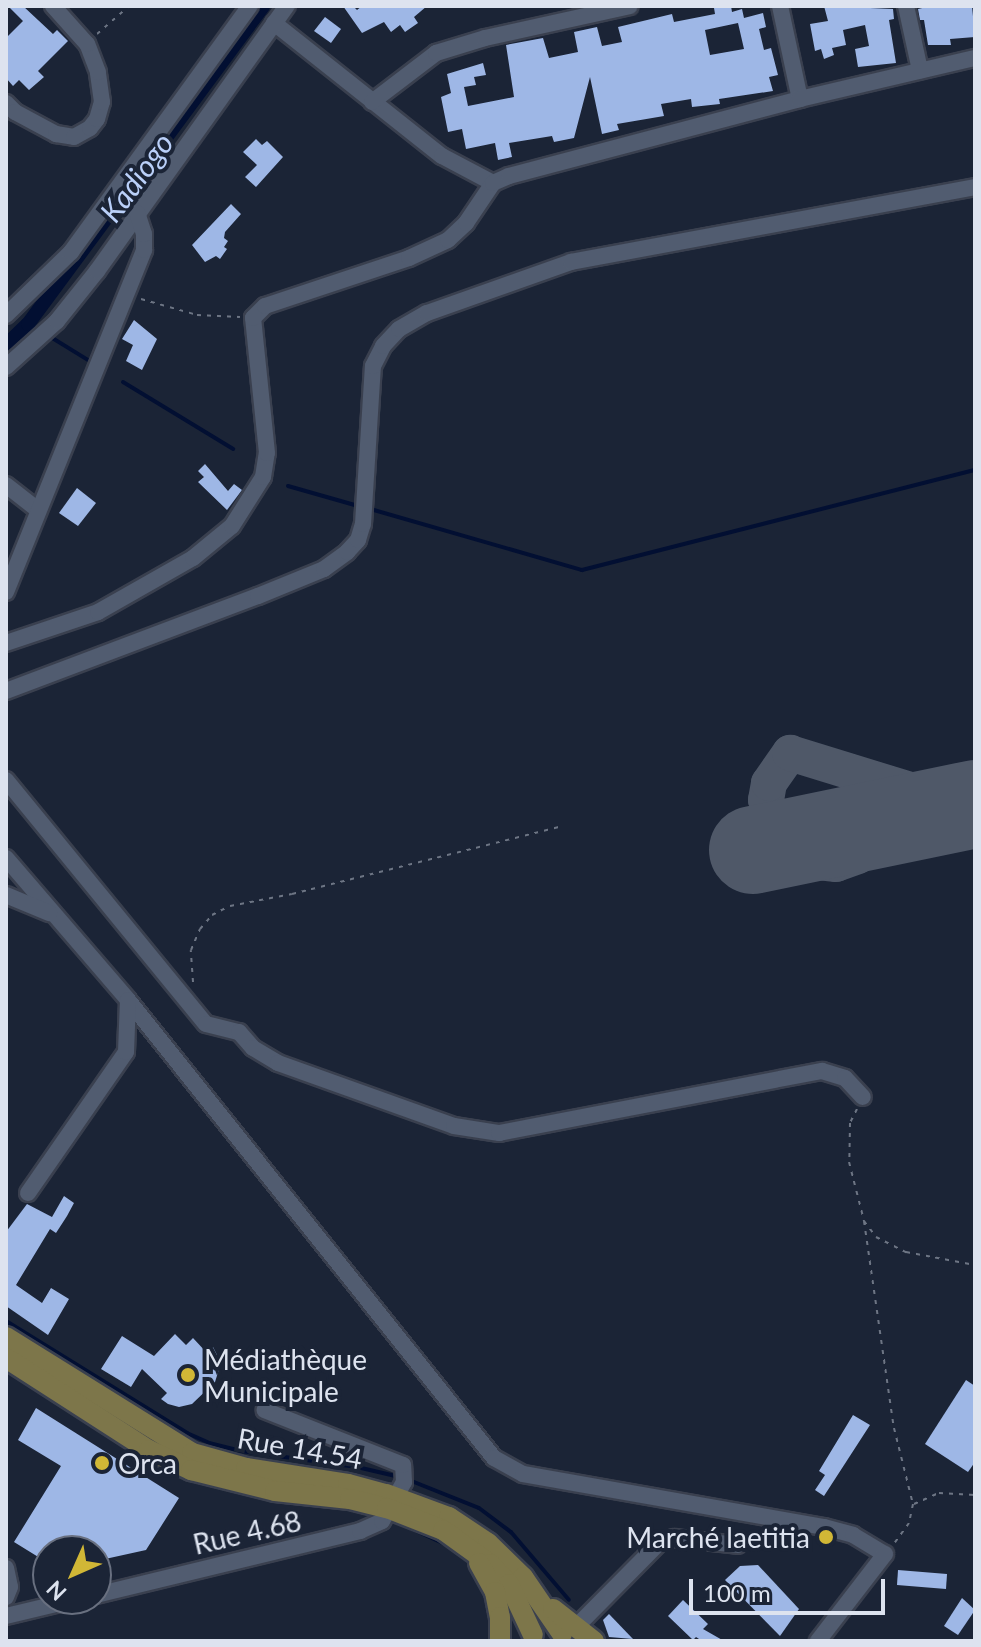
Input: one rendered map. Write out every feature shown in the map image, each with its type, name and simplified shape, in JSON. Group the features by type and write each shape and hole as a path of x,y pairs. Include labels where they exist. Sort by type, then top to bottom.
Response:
{"main road":[{"name":"Rue 14.54","path":"6,1337 192,1453 246,1468 398,1490 449,1517 477,1534 533,1588 569,1637"},
{"name":"Rue 14.54","path":"6,1358 149,1450 191,1470 249,1486 398,1490 443,1530 465,1543 509,1584 531,1638"},
{"path":"465,1543 495,1592 500,1617 500,1641"},
{"path":"531,1638 546,1630 594,1641"}],"street":[{"path":"10,107 56,134 74,137 90,128 102,102 98,72 87,44 53,6"},
{"path":"6,315 71,252 250,6"},
{"path":"6,367 57,321 287,6"},
{"path":"372,102 436,53 485,38 630,6"},
{"path":"780,6 800,99"},
{"path":"906,6 920,70"},
{"path":"274,23 442,156 493,183"},
{"path":"6,643 98,612 193,558 232,526 263,477 267,453 253,318 265,306 409,258 448,240 474,213 493,183 800,99 975,58"},
{"path":"6,691 324,569 353,546 363,524 362,486 373,366 383,346 399,329 427,313 571,262 975,187"},
{"path":"6,592 144,250 144,234 137,213"},
{"path":"6,485 38,510"},
{"path":"6,780 206,1024 239,1032 253,1048 278,1063 454,1126 499,1133 822,1071 845,1078 863,1097"},
{"path":"6,858 128,1000 494,1458 523,1474 824,1527 853,1535 885,1554 818,1641"},
{"path":"6,895 51,913"},
{"path":"28,1193 126,1052 128,1000"},
{"path":"264,1410 403,1465 398,1490"},
{"name":"Rue 4.68","path":"112,1591 360,1531 382,1521 398,1490"},
{"path":"569,1637 660,1542 674,1538 738,1545"},
{"path":"6,1568 10,1587 6,1597"},
{"path":"6,1616 32,1610"}],"path":[{"path":"87,44 129,6"},
{"path":"126,293 159,306 197,315 253,318"},
{"path":"193,982 191,950 200,929 212,915 230,906 292,894 559,827"},
{"path":"863,1097 850,1123 849,1162 864,1221 894,1428 913,1504 909,1523 885,1554"},
{"path":"864,1221 876,1237 906,1252 975,1265"},
{"path":"913,1504 939,1493 975,1495"}],"building":[{"path":"8,6 23,6 53,34 57,30 68,41 38,71 44,77 29,90 19,80 13,86 6,78 6,38 23,21"},
{"path":"343,6 353,6 357,10 362,6 427,6 414,17 418,23 405,32 400,25 391,32 384,22 362,33"},
{"path":"731,6 732,12 742,9 744,18 763,13 766,27 759,29 764,50 771,48 778,75 769,77 773,91 719,99 720,104 692,107 691,99 661,104 664,116 617,124 619,130 602,134 590,77 574,138 554,142 552,136 509,143 512,157 498,160 495,143 466,149 462,129 448,132 441,97 451,93 447,74 483,63 486,75 474,77 476,85 464,87 468,106 514,97 506,45 543,38 549,58 578,52 574,32 597,27 602,46 622,42 618,27 672,14 674,22 715,14 714,8","holes":["738,23 744,49 710,55 705,30"]},
{"path":"824,6 893,9 894,19 889,20 896,63 858,67 855,49 869,46 865,25 843,30 846,45 832,48 834,55 824,59 821,49 815,51 810,24 828,21"},
{"path":"972,6 975,37 950,39 951,45 928,45 924,20 920,20 918,9"},
{"path":"325,17 341,29 331,43 314,31"},
{"path":"256,139 262,145 267,141 283,157 256,187 245,177 257,165 243,152"},
{"path":"231,204 241,214 225,232 224,238 228,241 224,247 227,249 220,259 216,256 205,262 192,245"},
{"path":"134,320 157,339 142,370 126,361 133,345 122,339"},
{"path":"205,464 228,491 234,484 242,490 227,510 198,482 204,477 198,471"},
{"path":"77,488 96,503 78,526 59,513"},
{"path":"64,1196 74,1203 67,1216 56,1233 50,1229 16,1285 42,1303 51,1288 69,1299 48,1335 6,1306 6,1232 27,1204 52,1217"},
{"path":"175,1334 186,1345 193,1338 207,1353 213,1347 221,1363 215,1382 192,1404 179,1407 168,1404 161,1399 167,1393 142,1369 131,1387 101,1369 122,1336 154,1356"},
{"path":"966,1380 975,1386 975,1462 968,1472 925,1444"},
{"path":"36,1408 179,1498 146,1550 112,1557 112,1535 32,1535 32,1553 14,1542 61,1466 18,1440"},
{"path":"853,1415 870,1425 824,1496 815,1490 825,1475 819,1471"},
{"path":"758,1565 799,1609 780,1636 725,1580 740,1566"},
{"path":"898,1570 947,1574 946,1589 897,1585"},
{"path":"962,1598 975,1610 958,1635 944,1626"},
{"path":"683,1600 708,1624 703,1629 724,1641 702,1641 696,1637 693,1640 668,1616"},
{"path":"609,1614 633,1639 609,1637 603,1620"}],"waterway":[{"name":"Kadiogo","path":"6,345 28,324 263,6"},
{"path":"28,324 38,330"},
{"path":"49,336 88,360"},
{"path":"123,382 233,449"},
{"path":"367,508 582,570 975,470"},
{"path":"288,486 358,506"},
{"path":"6,1321 187,1433 209,1443 400,1477"},
{"path":"409,1480 479,1508 511,1532 569,1600"},
{"path":"410,1528 449,1546"}],"taxiway":[{"path":"886,823 858,856 836,864 816,862 782,844 772,830 766,800 769,783 790,753 943,800 975,802"}],"runway":[{"path":"753,850 975,804"}],"place":[{"name":"Médiathèque Municipale","path":"188,1375"},
{"name":"Orca","path":"102,1463"},
{"name":"Marché laetitia","path":"826,1537"}]}
